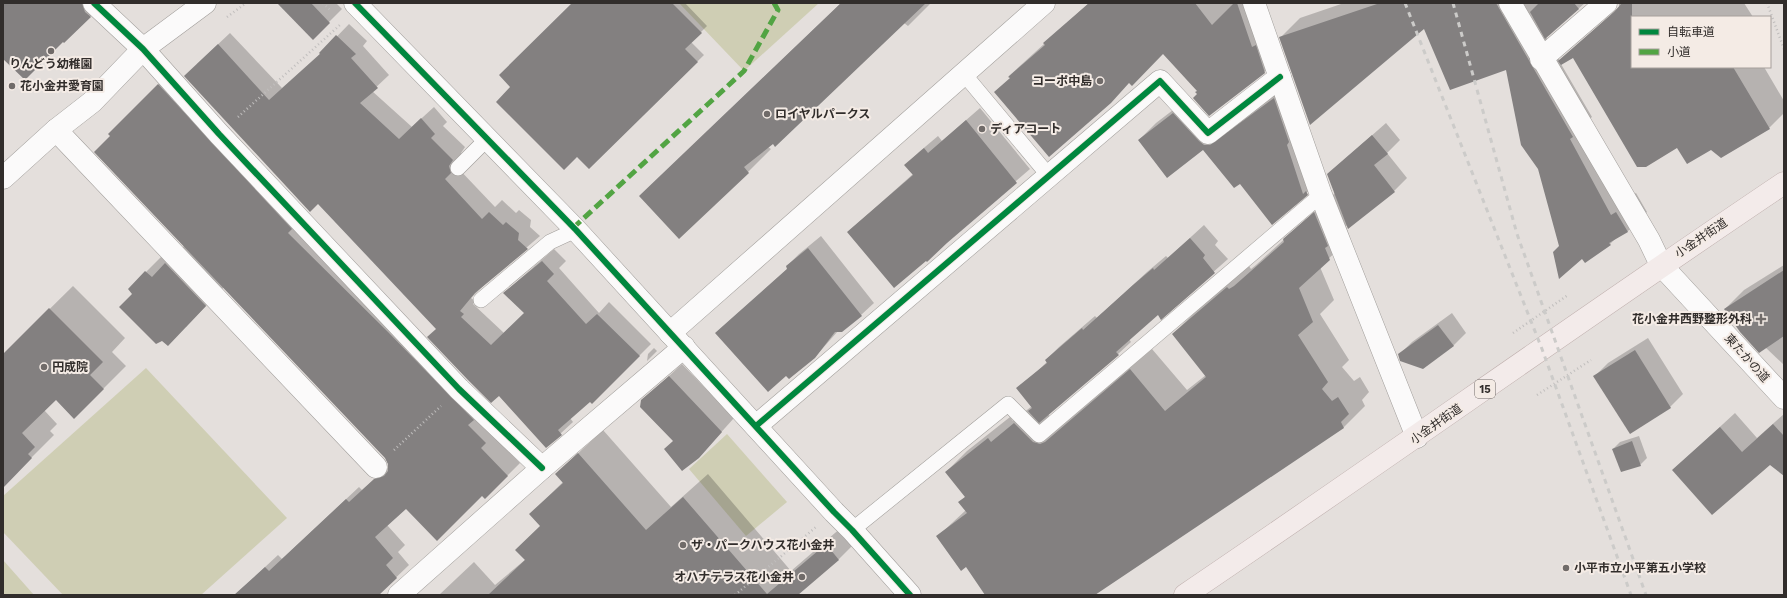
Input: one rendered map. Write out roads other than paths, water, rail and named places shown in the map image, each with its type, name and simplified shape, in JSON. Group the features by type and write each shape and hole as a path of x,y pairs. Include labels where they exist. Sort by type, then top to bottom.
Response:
{"main road":[{"name":"小金井街道","path":"1185,595 1417,437 1661,265 1784,183"}],"street":[{"path":"94,3 142,49 219,134 459,389 542,468"},
{"path":"3,178 56,130 92,102 142,49 205,3"},
{"path":"399,595 542,468 677,340 964,74 1044,3"},
{"path":"1254,3 1321,196 1417,437"},
{"name":"東たかの道","path":"1510,3 1649,240 1661,265 1784,398"},
{"path":"1541,58 1606,3"},
{"path":"357,5 576,230 910,595"},
{"path":"756,426 1160,80 1208,133 1280,77"},
{"path":"56,130 376,467"}],"lane":[{"path":"964,74 1049,176"},
{"path":"458,168 486,139"},
{"path":"852,530 1008,404 1039,435 1321,196"},
{"path":"482,300 550,242 576,230"}],"railway":[{"path":"1405,3 1542,349 1631,595"},
{"path":"1453,3 1517,234 1646,595"}],"place":[{"name":"りんどう幼稚園","path":"51,51"},
{"name":"コーポ中島","path":"1100,81"},
{"name":"花小金井愛育園","path":"12,86"},
{"name":"ロイヤルパークス","path":"767,114"},
{"name":"ディアコート","path":"982,129"},
{"name":"花小金井西野整形外科","path":"1761,319"},
{"name":"円成院","path":"44,367"},
{"name":"ザ・パークハウス花小金井","path":"683,545"},
{"name":"小平市立小平第五小学校","path":"1566,568"},
{"name":"オハナテラス花小金井","path":"802,577"}]}
